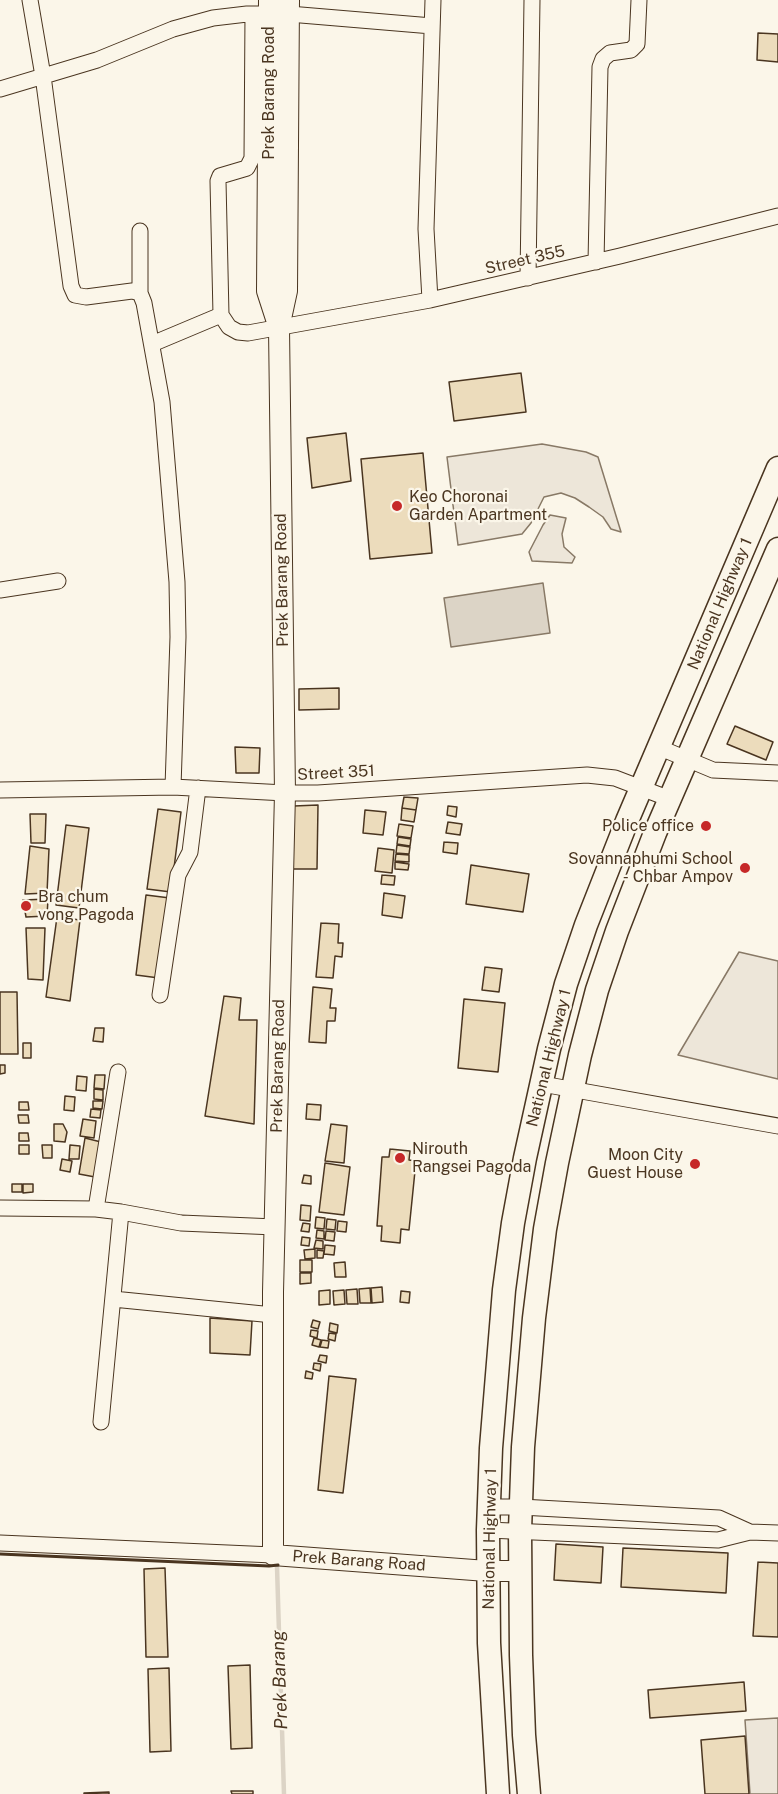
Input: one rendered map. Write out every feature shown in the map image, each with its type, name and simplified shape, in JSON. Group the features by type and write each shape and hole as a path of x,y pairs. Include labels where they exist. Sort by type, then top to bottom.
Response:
{"highway":[{"name":"National Highway 1","path":"498,1794 489,1644 488,1530 491,1448 502,1316 515,1212 525,1158 566,984 586,925 641,787 778,468"},
{"name":"National Highway 1","path":"529,1794 521,1655 520,1530 523,1447 534,1318 545,1229 557,1163 580,1055 597,990 617,930 670,799 778,549"},
{"path":"502,1316 534,1318"}],"main road":[{"name":"Prek Barang Road","path":"289,7 286,291 279,328 285,793 273,1315 273,1555 488,1571 520,1571"},
{"name":"Prek Barang Road","path":"264,10 267,291 279,328"}],"street":[{"path":"30,0 43,76 71,286 75,296 86,297 132,291 140,293"},
{"path":"430,300 426,229 433,0"},
{"path":"528,278 532,0"},
{"path":"596,262 600,67 603,59 610,53 631,50 637,44 639,0"},
{"path":"0,89 98,60 173,29 213,18 264,10 289,7 432,26"},
{"path":"152,344 221,315 218,181 220,176 247,168 252,158 264,10"},
{"name":"Street 355","path":"221,315 229,327 238,332 248,333 279,328 430,300 596,262 778,216"},
{"path":"140,231 140,293 152,344 165,422 177,582 178,637 173,786"},
{"path":"0,590 58,581"},
{"path":"658,747 713,770 778,773"},
{"name":"Street 351","path":"0,790 173,786 318,793 587,775 615,778 670,799"},
{"path":"160,995 178,875 190,852 198,788"},
{"path":"96,1209 118,1072"},
{"path":"542,1083 778,1126"},
{"path":"0,1208 96,1209 181,1223 275,1227"},
{"path":"100,1422 121,1212"},
{"path":"113,1299 273,1315"},
{"path":"489,1507 719,1518 750,1532"},
{"path":"488,1530 718,1540 750,1532 778,1533"},
{"path":"0,1543 273,1555"}],"shaded area":[{"path":"542,444 586,452 598,457 621,532 611,529 603,517 589,507 561,493 544,497 531,523 522,534 458,545 447,457"},
{"path":"550,515 566,518 562,534 564,547 575,557 572,563 532,561 529,552"},
{"path":"543,583 550,633 451,647 444,598"},
{"path":"739,952 778,961 778,1079 678,1055"},
{"path":"778,1718 778,1794 750,1794 745,1720"}],"building":[{"path":"758,33 778,34 778,62 757,60"},
{"path":"521,373 526,412 454,421 449,382"},
{"path":"346,433 351,481 312,488 307,438"},
{"name":"Keo Choronai Garden Apartment","path":"423,453 432,553 370,559 361,459"},
{"path":"339,688 339,709 299,710 299,689"},
{"path":"735,726 773,742 766,760 727,744"},
{"path":"235,747 260,748 259,773 236,773"},
{"path":"404,797 418,798 416,810 402,808"},
{"path":"318,805 317,869 292,869 294,806"},
{"path":"448,806 457,807 456,817 447,815"},
{"path":"402,808 416,810 414,822 401,820"},
{"path":"158,809 181,812 171,892 147,889"},
{"path":"365,810 386,812 383,835 363,833"},
{"path":"30,814 46,814 45,843 31,843"},
{"path":"448,822 462,824 460,835 446,833"},
{"path":"399,824 413,826 411,838 397,836"},
{"path":"66,825 89,828 79,908 56,905"},
{"path":"398,837 411,839 410,846 397,844"},
{"path":"444,842 458,843 457,854 443,852"},
{"path":"397,845 410,847 409,854 396,853"},
{"path":"30,846 49,849 47,893 25,894"},
{"path":"378,848 394,850 392,873 375,871"},
{"path":"396,854 409,855 409,862 395,861"},
{"path":"395,862 409,864 408,870 395,869"},
{"path":"471,865 529,874 523,912 466,904"},
{"path":"382,875 395,876 394,885 381,884"},
{"path":"384,893 405,896 402,918 382,915"},
{"path":"146,895 170,898 159,978 136,975"},
{"path":"48,899 47,916 26,917 23,900"},
{"path":"57,917 80,920 70,1001 46,997"},
{"path":"321,923 339,924 338,943 343,943 342,957 335,956 333,978 316,977"},
{"path":"26,928 45,928 43,980 28,979"},
{"path":"485,967 502,969 499,992 482,990"},
{"path":"313,987 332,989 330,1008 336,1008 335,1021 327,1021 326,1043 309,1042"},
{"path":"0,992 17,992 18,1054 0,1054"},
{"path":"224,996 241,998 239,1020 257,1020 254,1124 205,1116"},
{"path":"464,999 505,1003 498,1072 458,1068"},
{"path":"95,1028 104,1028 103,1042 93,1041"},
{"path":"23,1043 31,1043 31,1058 23,1058"},
{"path":"0,1065 5,1065 5,1073 0,1074"},
{"path":"95,1075 105,1075 104,1089 94,1088"},
{"path":"77,1076 87,1077 86,1091 76,1090"},
{"path":"94,1089 103,1090 103,1100 94,1099"},
{"path":"65,1096 75,1097 74,1111 64,1110"},
{"path":"93,1101 103,1101 102,1109 93,1108"},
{"path":"19,1102 28,1102 29,1110 19,1110"},
{"path":"307,1104 321,1105 320,1120 306,1119"},
{"path":"91,1109 101,1110 100,1118 90,1117"},
{"path":"18,1115 28,1115 29,1123 19,1123"},
{"path":"83,1119 96,1121 94,1138 80,1136"},
{"path":"54,1124 63,1124 67,1132 65,1142 54,1141"},
{"path":"331,1124 347,1126 344,1163 325,1161"},
{"path":"19,1133 28,1133 29,1141 19,1141"},
{"path":"85,1138 101,1142 95,1177 79,1174"},
{"path":"19,1145 29,1145 29,1154 19,1154"},
{"path":"42,1145 52,1145 52,1158 43,1158"},
{"path":"70,1145 80,1146 79,1159 69,1159"},
{"path":"390,1149 410,1151 409,1160 416,1161 409,1230 401,1229 400,1243 381,1241 382,1226 377,1226 382,1157 389,1157"},
{"path":"62,1159 72,1161 70,1172 60,1170"},
{"path":"325,1163 350,1167 344,1215 319,1212"},
{"path":"304,1175 311,1176 311,1184 302,1183"},
{"path":"12,1184 22,1184 22,1192 12,1192"},
{"path":"23,1184 33,1184 33,1192 23,1193"},
{"path":"301,1205 311,1206 310,1221 300,1220"},
{"path":"316,1217 325,1218 324,1229 315,1228"},
{"path":"327,1219 336,1220 335,1230 326,1229"},
{"path":"338,1221 347,1222 346,1232 337,1231"},
{"path":"303,1223 310,1224 309,1232 301,1231"},
{"path":"317,1230 324,1231 324,1239 316,1238"},
{"path":"326,1231 335,1232 334,1241 325,1240"},
{"path":"302,1237 310,1238 309,1246 301,1245"},
{"path":"316,1240 323,1241 323,1249 314,1248"},
{"path":"325,1245 335,1246 334,1255 324,1254"},
{"path":"315,1249 315,1258 305,1259 304,1250"},
{"path":"317,1250 324,1251 323,1258 317,1258"},
{"path":"300,1260 312,1260 312,1272 300,1272"},
{"path":"345,1262 346,1277 335,1277 334,1263"},
{"path":"300,1273 311,1273 311,1283 300,1284"},
{"path":"382,1287 383,1302 372,1303 371,1288"},
{"path":"370,1288 371,1303 360,1303 359,1289"},
{"path":"357,1289 358,1304 347,1304 346,1290"},
{"path":"330,1290 330,1304 319,1305 319,1291"},
{"path":"344,1290 345,1304 334,1305 333,1291"},
{"path":"401,1291 410,1292 409,1303 400,1302"},
{"path":"210,1318 252,1321 250,1355 210,1353"},
{"path":"313,1320 320,1322 318,1329 311,1327"},
{"path":"330,1323 338,1325 337,1333 329,1331"},
{"path":"311,1330 318,1331 317,1338 310,1336"},
{"path":"329,1333 336,1334 335,1341 328,1339"},
{"path":"314,1338 321,1340 319,1347 312,1345"},
{"path":"322,1340 329,1341 328,1348 320,1347"},
{"path":"320,1355 327,1356 326,1363 318,1361"},
{"path":"314,1363 321,1364 320,1371 313,1369"},
{"path":"306,1371 313,1373 312,1379 305,1378"},
{"path":"329,1376 356,1379 343,1493 318,1490"},
{"path":"556,1544 603,1547 601,1583 554,1580"},
{"path":"623,1548 728,1553 726,1593 621,1587"},
{"path":"758,1562 778,1563 778,1637 753,1636"},
{"path":"165,1568 168,1657 146,1657 144,1569"},
{"path":"250,1665 252,1748 231,1749 228,1666"},
{"path":"169,1668 171,1751 150,1752 148,1669"},
{"path":"744,1682 746,1711 650,1718 648,1690"},
{"path":"745,1736 749,1794 705,1794 701,1740"},
{"path":"231,1791 253,1791 253,1794 232,1794"},
{"path":"109,1792 109,1794 84,1794 84,1793"}],"waterway":[{"name":"Prek Barang","path":"277,1567 284,1794"}],"wall":[{"path":"0,1554 278,1565"}],"place":[{"name":"Keo Choronai Garden Apartment","path":"397,506"},
{"name":"Police office","path":"706,826"},
{"name":"Sovannaphumi School - Chbar Ampov","path":"745,868"},
{"name":"Bra chum vong Pagoda","path":"26,906"},
{"name":"Nirouth Rangsei Pagoda","path":"400,1158"},
{"name":"Moon City Guest House","path":"695,1164"}]}
